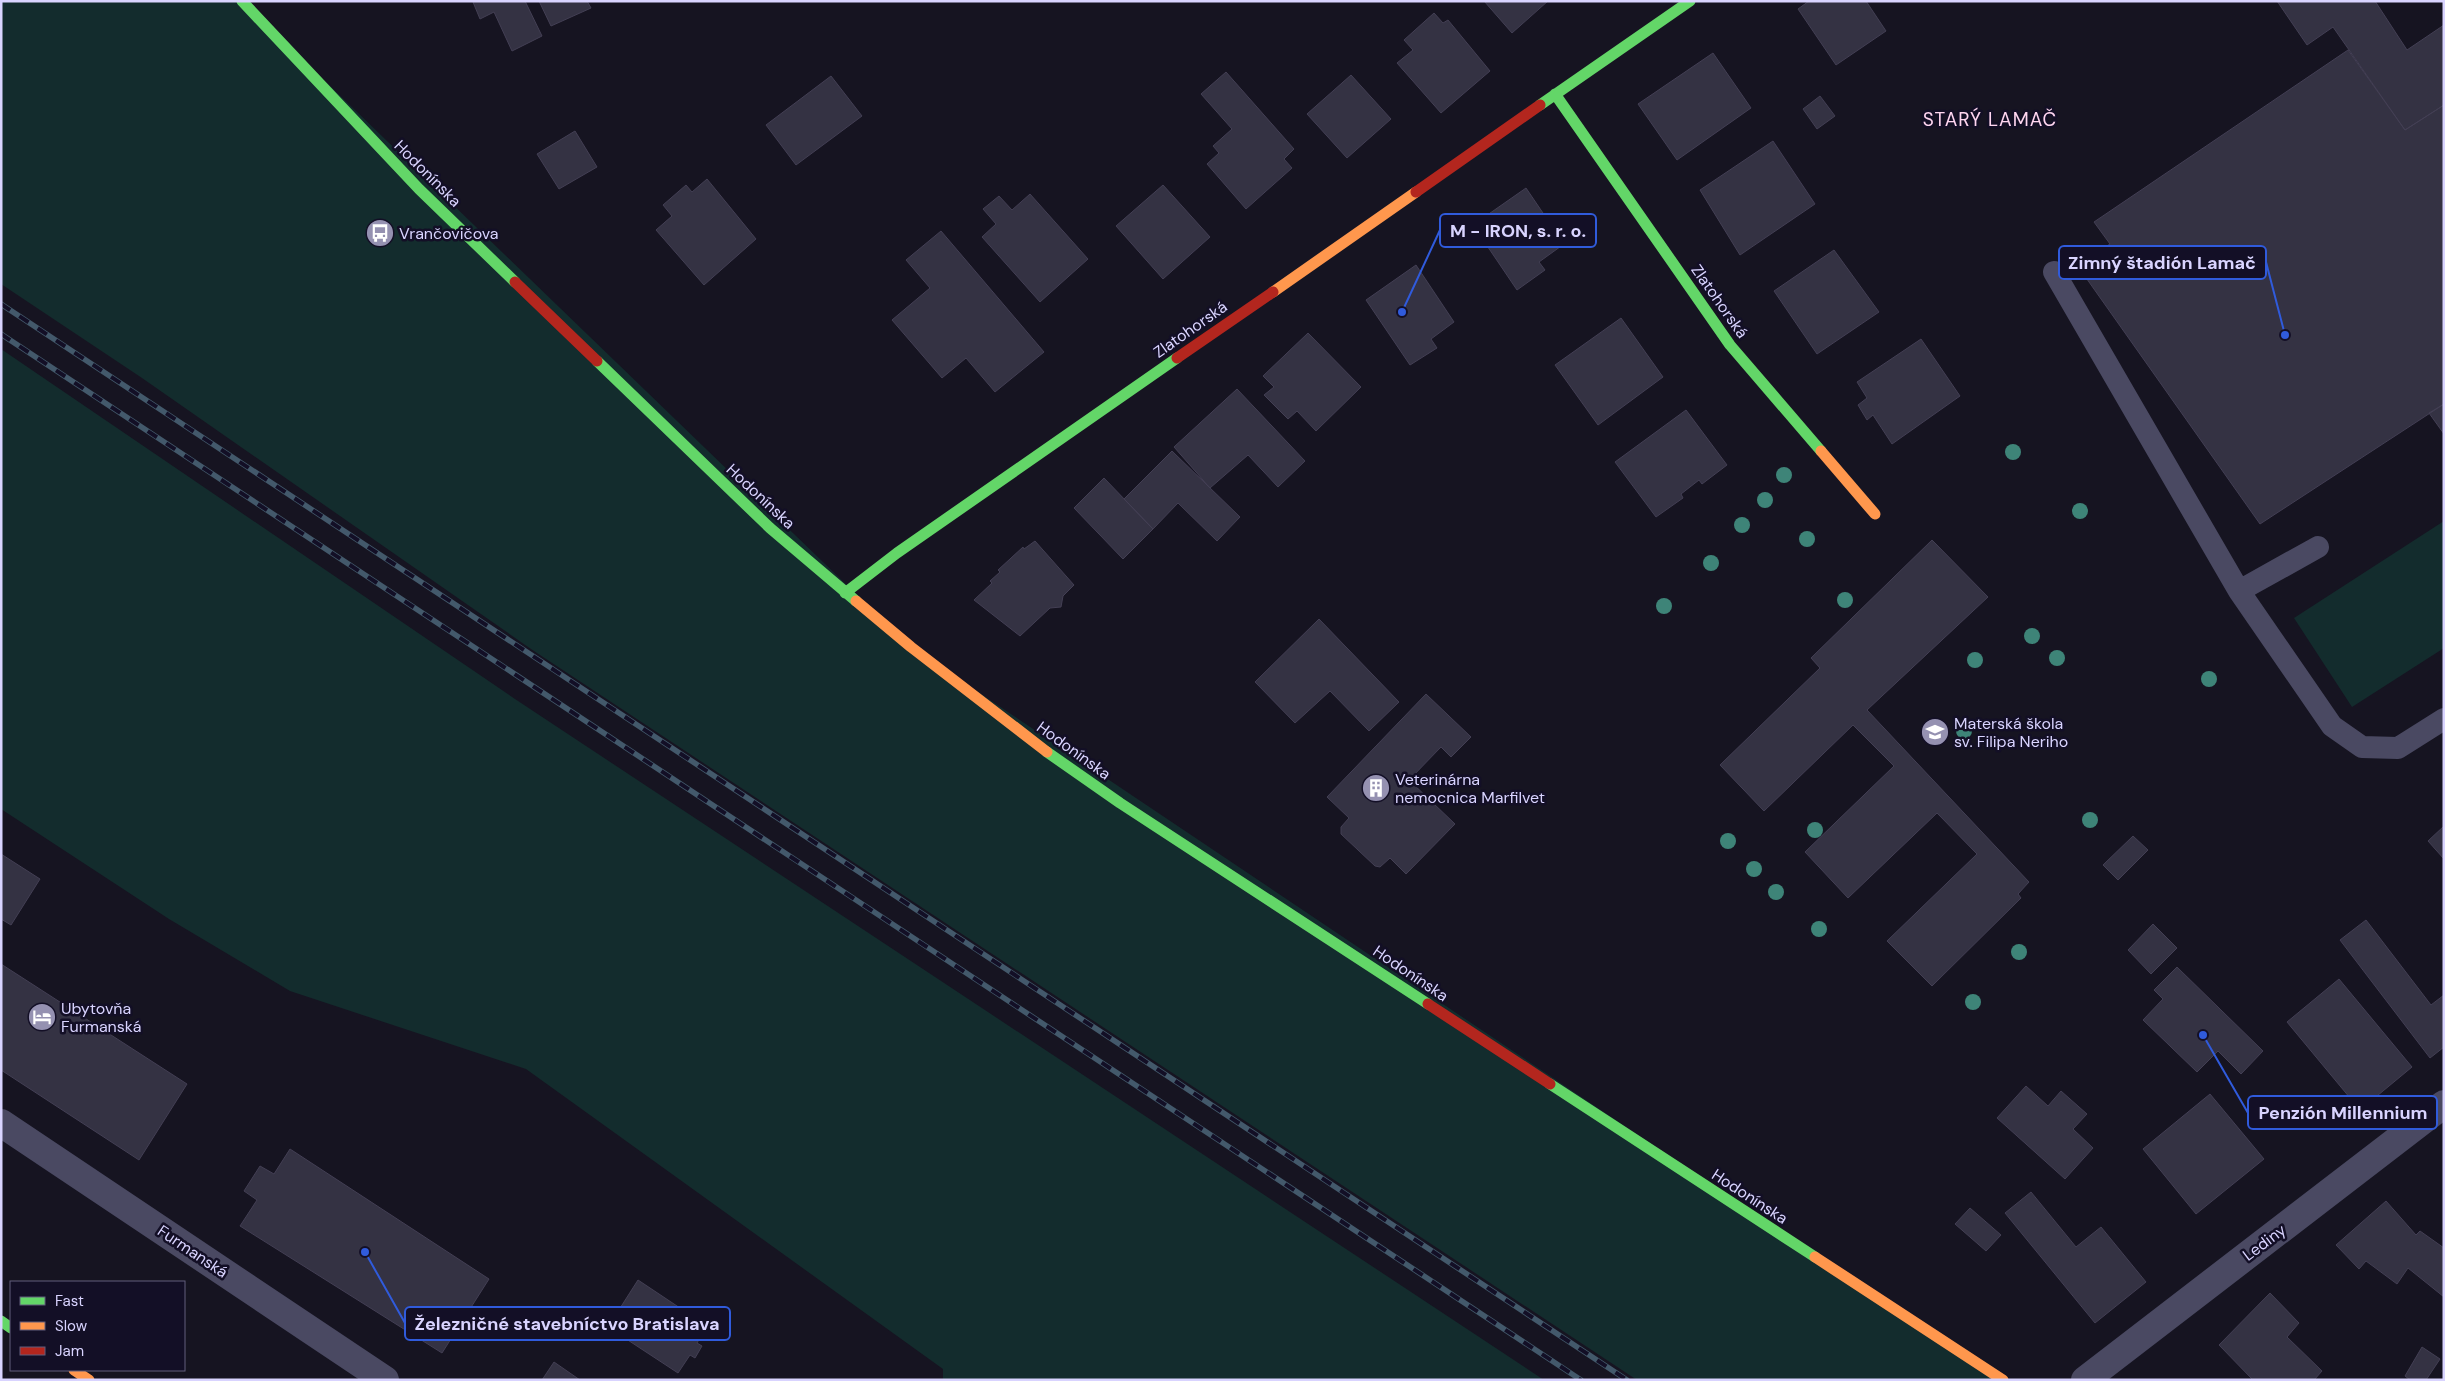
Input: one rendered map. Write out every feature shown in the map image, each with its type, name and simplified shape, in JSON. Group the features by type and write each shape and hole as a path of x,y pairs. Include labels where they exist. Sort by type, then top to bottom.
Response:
{"main road":[{"name":"Hodonínska","path":"242,1 419,189 702,464 770,528 845,593 981,701 1047,752 1120,803 2003,1380"},
{"name":"Zlatohorská","path":"845,593 897,553 1690,1"},
{"name":"Zlatohorská","path":"1555,94 1730,345 1875,514"},
{"path":"76,1371 90,1380"}],"street":[{"name":"Lediny","path":"2085,1380 2444,1104"},
{"name":"Furmanská","path":"1,1123 385,1380"}],"lane":[{"path":"2054,272 2238,591 2332,726 2362,747 2398,748 2444,719"},
{"path":"2238,591 2318,547"}],"green space":[{"path":"1,1 242,1 911,647 2003,1380 1637,1380 531,649 142,378 1,284"},
{"path":"1,349 515,699 1544,1380 943,1380 943,1369 526,1069 290,991 169,919 1,809"},
{"path":"2444,521 2444,648 2352,707 2294,618"}],"building":[{"path":"525,1 542,36 512,51 494,12 480,19 473,2"},
{"path":"539,1 587,1 591,8 551,26"},
{"path":"1484,1 1548,1 1512,33"},
{"path":"1809,1 1866,1 1886,31 1836,65 1798,9"},
{"path":"2277,1 2375,1 2407,50 2444,25 2444,105 2405,130 2333,27 2307,45"},
{"path":"1434,13 1443,23 1448,20 1490,71 1441,113 1397,63 1413,50 1404,40"},
{"path":"2348,50 2405,130 2444,105 2444,404 2260,524 2077,265 2110,244 2094,222"},
{"path":"1713,53 1751,108 1677,160 1638,104"},
{"path":"1226,72 1294,149 1284,159 1292,168 1246,209 1207,164 1219,153 1213,146 1232,129 1201,94"},
{"path":"1351,75 1391,119 1347,158 1307,114"},
{"path":"831,76 862,116 796,165 766,125"},
{"path":"1820,96 1835,116 1817,129 1803,109"},
{"path":"575,131 597,167 559,189 537,154"},
{"path":"1773,141 1815,204 1740,255 1700,190"},
{"path":"707,179 756,239 704,285 656,230 672,216 663,205 686,185 692,192"},
{"path":"1163,185 1210,237 1163,279 1116,226"},
{"path":"1526,188 1564,244 1539,262 1545,270 1517,290 1473,225"},
{"path":"1030,194 1088,259 1040,302 982,237 996,224 983,209 999,196 1012,210"},
{"path":"941,231 1044,352 995,392 966,358 942,378 892,320 930,288 906,260"},
{"path":"1834,250 1879,312 1817,354 1774,291"},
{"path":"1416,265 1454,322 1431,339 1437,348 1410,365 1366,300"},
{"path":"1621,318 1663,377 1598,425 1555,365"},
{"path":"1308,333 1361,387 1316,431 1297,411 1288,419 1264,395 1274,387 1263,376"},
{"path":"1921,339 1960,396 1892,444 1873,415 1867,420 1858,405 1867,398 1857,382"},
{"path":"1237,389 1305,461 1278,487 1248,455 1210,488 1174,447"},
{"path":"2444,404 2444,434 2429,413"},
{"path":"1686,410 1727,465 1702,484 1699,480 1681,494 1683,498 1656,517 1615,462"},
{"path":"1172,451 1240,517 1217,541 1178,503 1153,529 1124,499"},
{"path":"1104,478 1153,529 1123,559 1074,508"},
{"path":"1932,540 1988,597 1867,710 2029,882 2018,894 2021,898 1932,986 1887,941 1977,854 1937,813 1848,898 1805,852 1894,766 1853,725 1764,811 1720,765 1820,668 1811,658"},
{"path":"1035,541 1074,585 1063,596 1061,607 1050,608 1020,636 974,600 992,583 990,581 1000,572 998,570 1023,547 1024,549"},
{"path":"1319,619 1399,702 1369,731 1330,691 1295,723 1255,682"},
{"name":"Veterinárna nemocnica Marfilvet","path":"1426,694 1471,737 1451,757 1441,747 1409,780 1455,824 1406,874 1390,858 1380,867 1375,866 1341,834 1341,827 1349,818 1327,797"},
{"path":"2444,826 2444,859 2428,841"},
{"path":"2133,836 2148,850 2118,880 2103,865"},
{"path":"1,854 40,879 11,925 1,919"},
{"path":"2366,920 2431,1005 2444,995 2444,1047 2430,1058 2340,940"},
{"path":"2153,924 2177,948 2151,974 2128,950"},
{"name":"Ubytovňa Furmanská","path":"1,964 187,1084 139,1160 1,1070"},
{"path":"2177,967 2263,1051 2241,1074 2218,1051 2197,1072 2143,1020 2163,999 2154,990"},
{"path":"2339,979 2412,1067 2360,1110 2287,1022"},
{"path":"2026,1086 2048,1106 2061,1091 2087,1114 2073,1129 2093,1148 2065,1179 1997,1118"},
{"path":"2210,1094 2264,1159 2196,1214 2143,1149"},
{"path":"290,1149 489,1279 442,1353 240,1226 257,1200 244,1191 260,1166 274,1174"},
{"path":"2031,1192 2076,1247 2101,1227 2146,1282 2095,1323 2005,1213"},
{"path":"2386,1201 2416,1235 2420,1231 2444,1248 2444,1297 2408,1268 2397,1284 2366,1261 2359,1269 2336,1245"},
{"path":"1970,1208 2001,1235 1986,1251 1955,1224"},
{"path":"638,1280 707,1326 697,1343 702,1346 695,1358 690,1355 678,1373 608,1327"},
{"path":"2270,1293 2299,1323 2287,1337 2322,1371 2314,1380 2253,1380 2219,1345"},
{"path":"2422,1347 2440,1359 2426,1380 2410,1380 2405,1376"},
{"path":"554,1362 580,1380 542,1380"}],"railway":[{"path":"1,304 1627,1380"},
{"path":"1,334 1581,1380"}],"traffic: fast":[{"path":"242,1 419,189 515,282"},
{"path":"1540,105 1690,1"},
{"path":"1555,94 1730,345 1821,451"},
{"path":"845,593 897,553 1177,358"},
{"path":"597,361 770,528 856,601"},
{"path":"1047,752 1120,803 1428,1004"},
{"path":"1550,1084 1815,1257"},
{"path":"1,1321 10,1327"}],"traffic: slow":[{"path":"1273,292 1416,192"},
{"path":"1821,451 1875,514"},
{"path":"856,601 911,647 1047,752"},
{"path":"1815,1257 2003,1380"},
{"path":"76,1371 89,1380"}],"traffic: jam":[{"path":"1416,192 1540,105"},
{"path":"515,282 597,361"},
{"path":"1177,358 1273,292"},
{"path":"1428,1004 1550,1084"}],"place":[{"name":"Vrančovičova","path":"380,233"},
{"name":"M - IRON, s. r. o.","path":"1402,312"},
{"name":"Zimný štadión Lamač","path":"2285,335"},
{"name":"Materská škola sv. Filipa Neriho","path":"1935,732"},
{"name":"Veterinárna nemocnica Marfilvet","path":"1376,788"},
{"name":"Ubytovňa Furmanská","path":"42,1017"},
{"name":"Penzión Millennium","path":"2203,1035"},
{"name":"Železničné stavebníctvo Bratislava","path":"365,1252"}],"district":[{"name":"STARÝ LAMAČ","path":"1990,119"}]}
